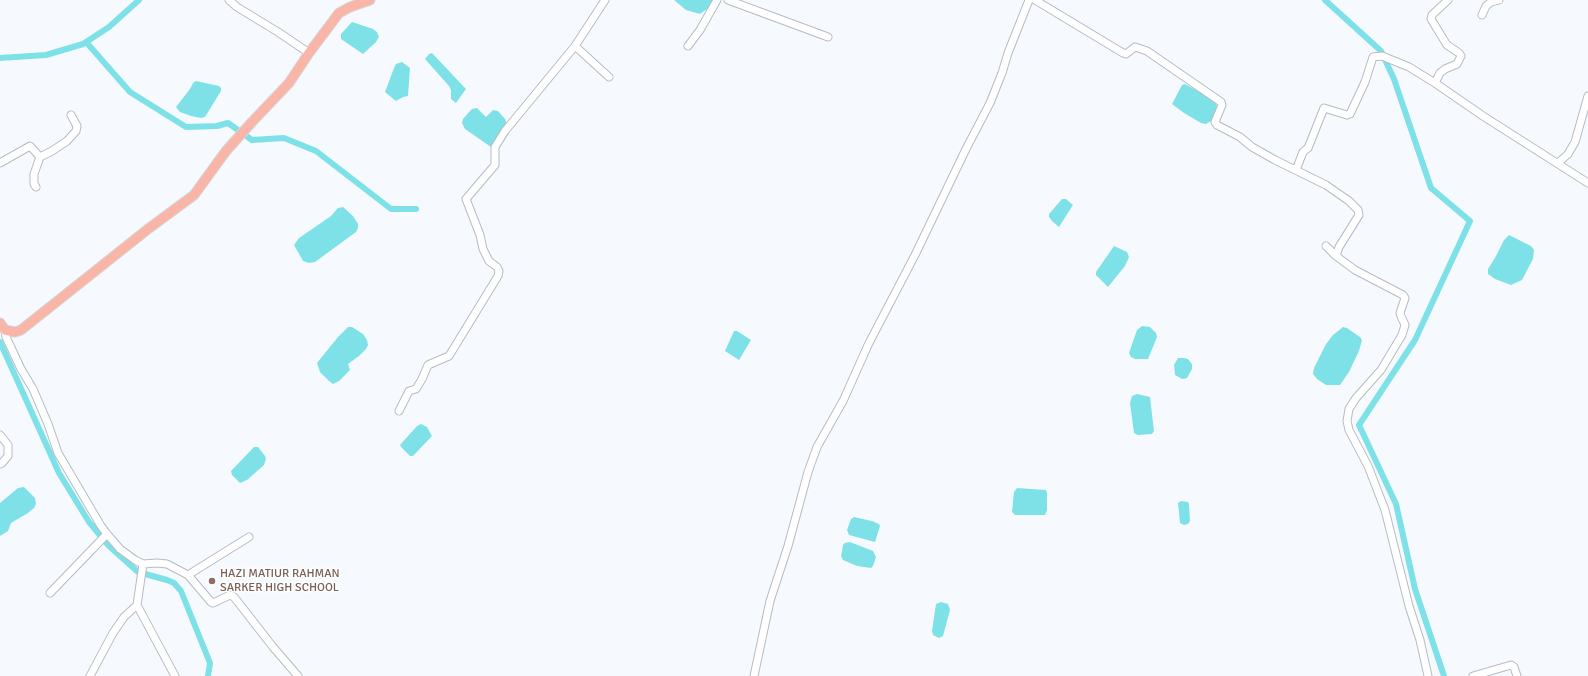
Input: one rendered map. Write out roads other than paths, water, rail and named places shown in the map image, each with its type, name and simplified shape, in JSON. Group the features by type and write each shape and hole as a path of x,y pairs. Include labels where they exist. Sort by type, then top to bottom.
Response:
{"main road":[{"path":"3,334 21,330 194,195 239,137 289,83 309,53 340,13 360,1 370,0"}],"street":[{"path":"229,0 237,7 309,53"},
{"path":"399,411 409,391 416,389 428,365 449,356 498,276 499,271 497,267 489,261 483,249 480,236 466,199 495,165 495,147 505,131 575,46 605,0"},
{"path":"688,46 700,30 717,0"},
{"path":"728,0 828,37"},
{"path":"754,676 774,588 788,546 808,472 817,447 843,401 863,355 916,255 938,207 990,103 1029,0"},
{"path":"1035,0 1123,53 1126,54 1135,47 1147,51 1221,102 1222,105 1215,122 1217,125 1240,137 1252,147 1275,160 1326,185 1349,201 1358,210 1357,219 1339,247 1336,256"},
{"path":"1435,83 1440,73 1457,64 1461,56 1448,45 1431,19 1432,15 1448,0"},
{"path":"1482,15 1486,6 1491,2 1499,0"},
{"path":"575,46 609,77"},
{"path":"1296,170 1303,152 1308,148 1324,108 1347,115 1350,114 1365,82 1373,57 1382,56 1399,62 1435,83 1483,116 1588,183"},
{"path":"1558,163 1568,154 1574,142 1588,96"},
{"path":"36,187 34,184 34,174 40,157 66,141 76,131 77,126 71,115"},
{"path":"0,163 30,146 40,157"},
{"path":"1326,246 1336,256 1355,270 1403,295 1405,298 1400,313 1405,325 1402,335 1381,370 1348,409 1347,421 1349,430 1368,466 1385,510 1409,606 1420,640 1428,676"},
{"path":"3,334 33,389 48,424 58,453 101,526 106,534 120,549 143,567"},
{"path":"0,435 8,445 8,456 0,464"},
{"path":"50,593 106,534"},
{"path":"188,575 249,537"},
{"path":"143,567 157,563 167,564 188,575 213,603 230,596 234,597 298,676"},
{"path":"143,567 139,584 137,605 175,676"},
{"path":"90,676 113,633 124,617 137,605"},
{"path":"1473,676 1511,665 1514,667 1517,676"}],"water":[{"path":"674,0 715,0 700,14 686,10"},
{"path":"352,22 373,29 377,32 379,37 376,42 363,54 341,39 341,34"},
{"path":"432,53 466,89 456,103 451,99 451,90 449,86 425,59"},
{"path":"402,62 410,68 408,96 396,101 385,92 396,64"},
{"path":"196,81 219,86 221,88 221,91 205,117 201,118 180,112 176,107"},
{"path":"1185,84 1207,96 1216,104 1217,106 1211,121 1206,124 1201,123 1172,104 1182,85"},
{"path":"477,108 486,117 493,110 498,111 505,119 507,124 491,147 465,129 462,123 463,119 472,109"},
{"path":"1062,199 1066,199 1073,205 1059,227 1052,221 1049,214"},
{"path":"343,207 353,216 358,224 356,232 315,262 309,263 303,261 294,245 299,238 331,216 338,208"},
{"path":"1509,235 1531,246 1534,250 1533,259 1522,280 1511,285 1495,279 1488,274 1488,269 1504,240"},
{"path":"1114,246 1127,252 1129,257 1125,266 1108,287 1096,275 1096,272"},
{"path":"1142,326 1150,327 1156,333 1157,337 1148,359 1135,359 1131,357 1129,353 1137,330"},
{"path":"348,327 352,327 363,334 368,345 359,356 348,364 350,370 339,381 333,384 320,372 317,363"},
{"path":"1343,327 1347,328 1362,340 1359,351 1349,372 1340,385 1326,385 1317,379 1313,374 1314,368 1326,344 1333,335"},
{"path":"734,331 737,331 751,340 739,360 725,351"},
{"path":"1178,358 1188,359 1192,364 1192,369 1187,378 1182,379 1175,375 1174,365"},
{"path":"1137,394 1150,397 1154,431 1152,434 1138,435 1134,433 1130,403 1132,396"},
{"path":"421,424 427,427 432,436 413,456 410,456 400,445 417,426"},
{"path":"254,447 258,447 265,456 266,459 264,465 247,480 240,483 232,475 231,471"},
{"path":"24,487 35,498 36,504 28,513 11,523 8,531 0,536 0,503 18,488"},
{"path":"1017,488 1046,490 1047,510 1045,515 1015,515 1012,512 1014,492"},
{"path":"1181,501 1188,502 1189,504 1190,521 1188,524 1184,525 1180,523 1178,503"},
{"path":"854,517 879,524 880,526 875,542 849,535 847,530 851,519"},
{"path":"850,542 873,551 876,557 871,568 857,566 843,560 841,556 843,545"},
{"path":"941,602 948,604 950,610 943,636 939,638 933,635 932,631 936,604"}],"waterway":[{"path":"0,58 46,55 83,44 109,27 139,0"},
{"path":"1325,0 1381,51 1394,79 1431,188 1470,221 1415,340 1359,425 1396,504 1415,589 1444,676"},
{"path":"86,42 130,92 186,127 217,126 228,123 252,140 284,138 316,151 391,209 416,209"},
{"path":"0,342 59,473 89,522 109,546 138,572 174,583 181,591 210,663 208,676"}],"place":[{"name":"HAZI MATIUR RAHMAN SARKER HIGH SCHOOL","path":"212,581"}]}
